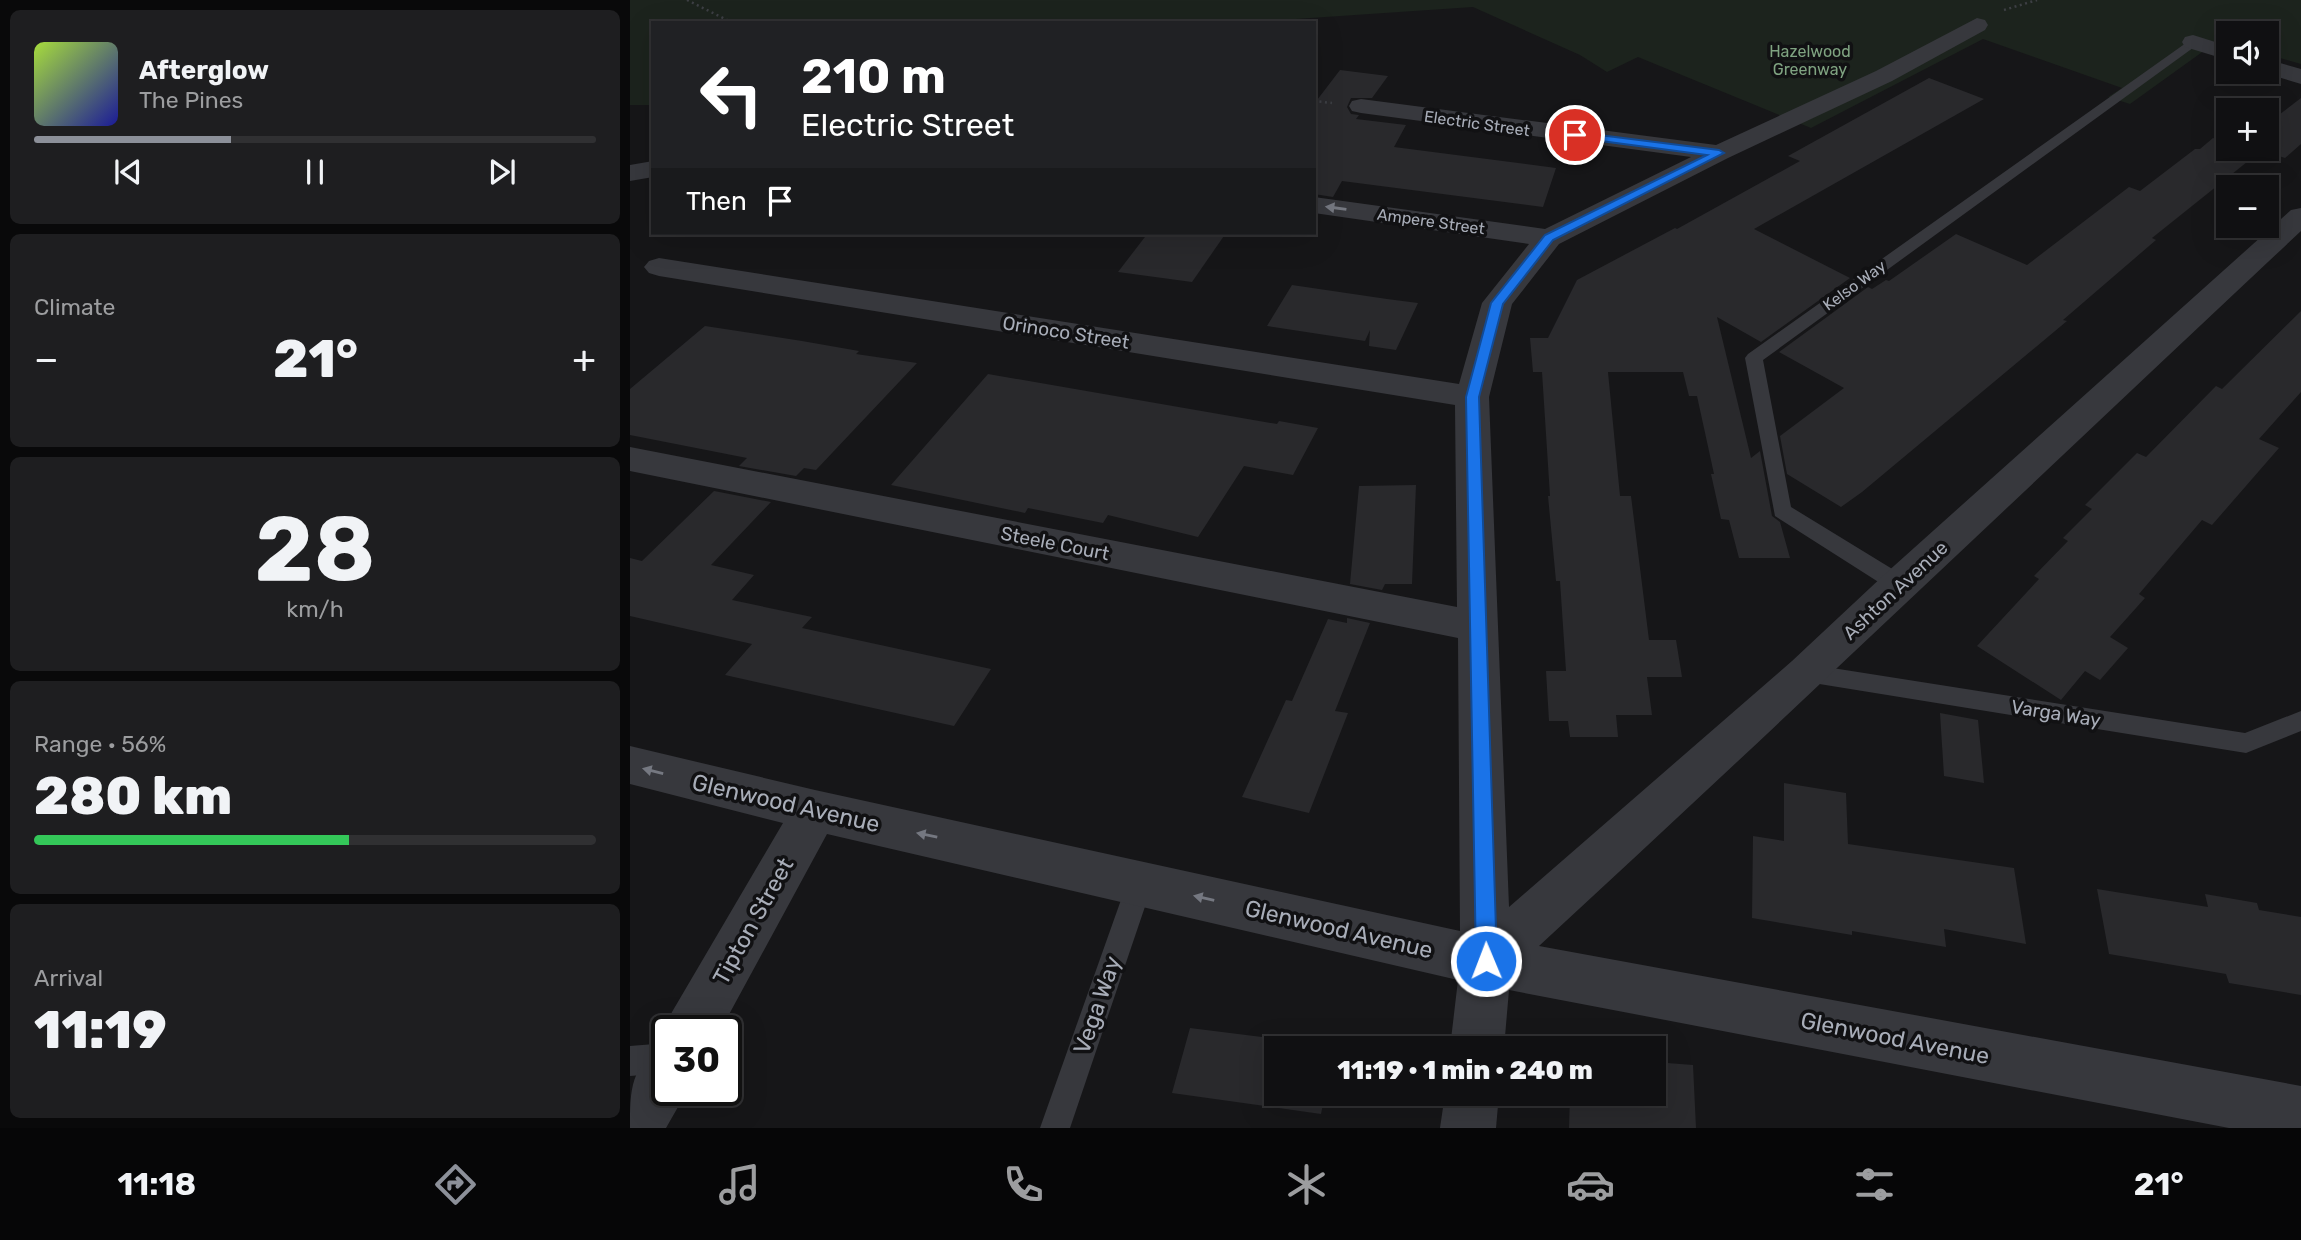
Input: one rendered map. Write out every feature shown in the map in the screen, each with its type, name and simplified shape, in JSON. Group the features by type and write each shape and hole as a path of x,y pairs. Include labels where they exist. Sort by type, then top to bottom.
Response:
{"street":[{"path":"1478,1036 1486,961 1472,397 1497,303 1549,238 1719,153 1884,76 1977,25"},
{"path":"2193,41 2216,49"},
{"path":"2279,70 2301,77"},
{"name":"Electric Street","path":"1360,106 1719,153"},
{"path":"630,173 651,169"},
{"name":"Ampere Street","path":"1316,205 1549,238"},
{"name":"Ashton Avenue","path":"1486,961 1807,673 1899,584 2299,221"},
{"name":"Orinoco Street","path":"659,267 1472,397"},
{"name":"Steele Court","path":"630,459 1479,627"},
{"name":"Glenwood Avenue","path":"630,765 815,811 1486,961 2301,1114"},
{"name":"Tipton Street","path":"700,1015 815,811"},
{"path":"635,1128 651,1101"},
{"path":"1468,1128 1471,1106"}],"lane":[{"name":"Kelso Way","path":"1899,584 1782,511 1754,358 2193,41"},
{"name":"Varga Way","path":"1807,673 2246,743 2301,721"},
{"name":"Vega Way","path":"1055,1128 1140,883"},
{"path":"630,1061 651,1059"}],"path":[{"path":"687,0 729,21"}],"green space":[{"name":"Hazelwood Greenway","path":"630,0 2301,0 2301,64 2279,58 2279,21 2216,21 2216,42 2130,104 2108,97 2122,88 1983,39 1811,128 1638,57 1607,72 1580,55 1473,7 1265,21 651,21 651,105 630,105"}],"building":[{"path":"1340,70 1388,76 1372,98 1351,98 1347,107 1351,114 1359,115 1356,119 1406,125 1394,147 1556,168 1543,207 1342,181 1333,197 1316,194 1316,101"},
{"path":"1929,78 1984,99 1754,229 1850,278 1761,342 1717,317 1751,458 1760,451 1772,516 1780,522 1790,558 1739,558 1729,520 1721,519 1697,396 1689,396 1683,372 1608,372 1620,496 1631,496 1649,640 1676,640 1682,677 1647,677 1652,715 1616,715 1618,737 1570,737 1568,721 1549,721 1546,671 1566,671 1560,581 1556,581 1548,496 1542,372 1533,372 1530,338 1548,338 1577,280 1800,161 1788,156"},
{"path":"2301,98 2301,144 2285,158 2279,156 2279,115"},
{"path":"2213,138 2216,139 2216,161 2248,161 2231,175 2216,175 2216,187 2152,238 2156,240 2063,320 2067,321 1862,492 1841,507 1787,474 1780,436 1844,388 1779,352 1868,287 1872,289 1886,280 1889,281 1956,234 2027,265 2129,187 2140,191 2195,149 2200,149"},
{"path":"1146,235 1225,235 1192,282 1118,272"},
{"path":"1292,285 1418,303 1396,350 1369,346 1370,330 1365,341 1267,326"},
{"path":"2301,311 2301,392 2259,439 2279,448 2212,525 2202,520 2139,594 2145,598 2110,637 2128,648 2100,680 2085,671 2061,700 1977,646 2039,579 2034,576 2068,541 2063,538 2092,509 2085,505 2137,453 2146,457 2216,386 2222,389"},
{"path":"705,326 917,363 816,470 804,468 796,476 739,466 747,458 630,435 630,389"},
{"path":"988,374 1277,424 1279,421 1318,428 1293,475 1244,466 1198,537 1108,515 1103,523 1028,508 1025,513 891,485"},
{"path":"1416,485 1412,584 1385,584 1382,590 1350,584 1359,486"},
{"path":"714,491 771,502 711,565 754,575 732,600 812,617 802,628 991,669 954,726 725,675 752,644 630,616 630,558 642,561"},
{"path":"1347,618 1370,623 1335,711 1348,713 1309,813 1242,797 1286,700 1292,701 1328,619 1347,623"},
{"path":"1940,713 1978,720 1984,783 1944,776"},
{"path":"1784,783 1846,793 1848,844 2014,868 2026,944 1944,929 1946,947 1752,918 1753,836 1784,841"},
{"path":"2097,889 2208,907 2205,894 2257,903 2259,910 2301,917 2301,995 2229,983 2226,974 2109,954"},
{"path":"1190,1028 1264,1037 1264,1106 1172,1093"},
{"path":"1666,1063 1693,1065 1696,1128 1569,1128 1570,1106 1666,1106"},
{"path":"1264,1106 1323,1106 1321,1114"}],"route":[{"path":"1486,961 1472,397 1497,303 1549,238 1719,153 1575,135"}]}
